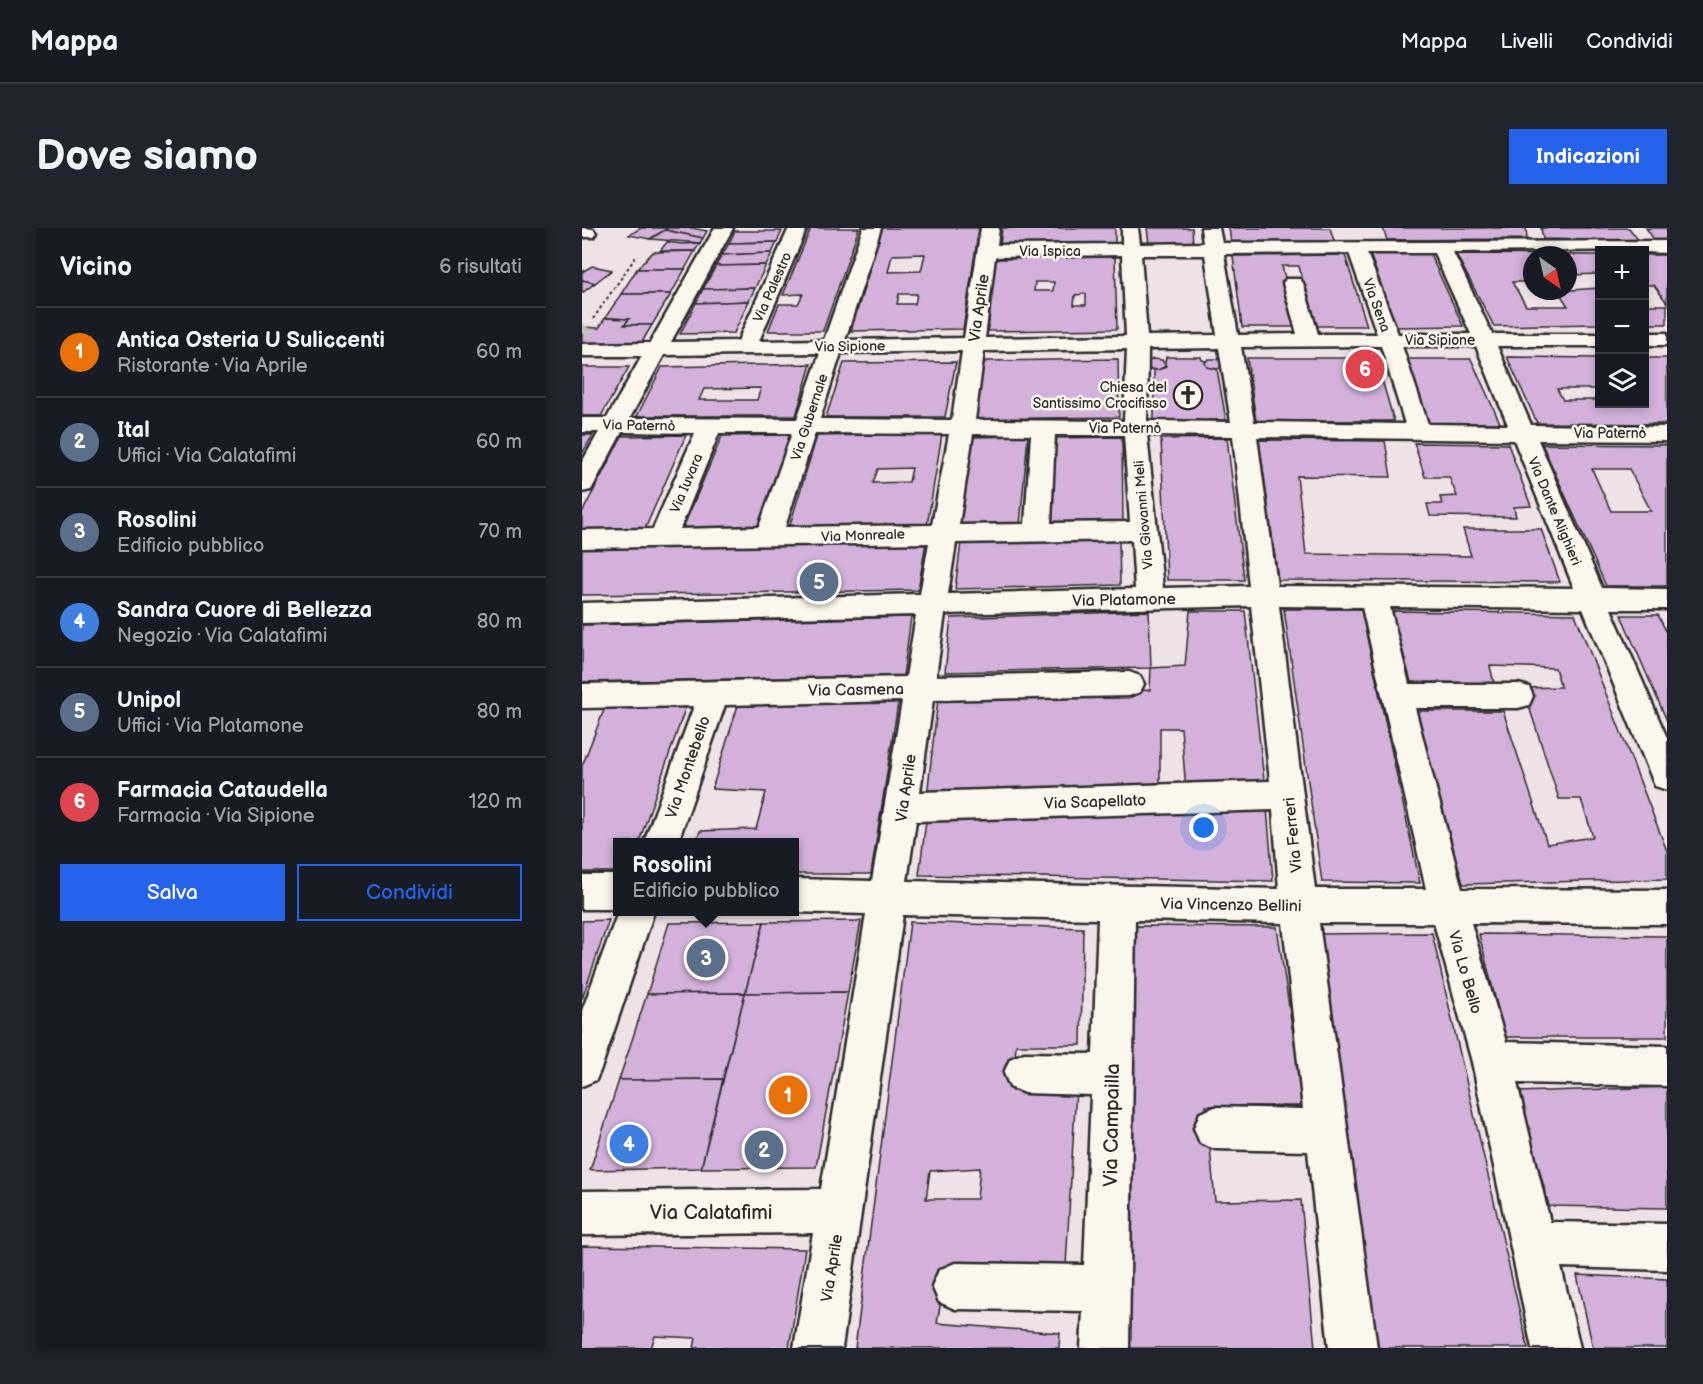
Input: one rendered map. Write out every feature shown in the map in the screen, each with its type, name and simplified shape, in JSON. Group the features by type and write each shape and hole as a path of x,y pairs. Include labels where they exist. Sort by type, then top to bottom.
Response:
{"street":[{"path":"582,484 724,228"},
{"name":"Via Palestro","path":"746,347 798,228"},
{"name":"Via Gubernale","path":"769,537 872,228"},
{"path":"1639,228 1660,247"},
{"path":"1216,242 1356,248 1441,247 1537,237 1660,247"},
{"name":"Via Ispica","path":"988,240 1216,242"},
{"name":"Via Aprile","path":"818,1348 889,897 932,604 962,428 988,240"},
{"name":"Via Ferreri","path":"1216,242 1234,347 1288,795 1325,1130 1353,1348"},
{"name":"Via Giovanni Meli","path":"1127,243 1135,428 1150,598"},
{"name":"Via Dante Alighieri","path":"1441,247 1484,340 1667,776"},
{"name":"Via Sena","path":"1356,248 1390,341 1419,432"},
{"path":"1293,283 1309,340"},
{"path":"1649,339 1667,339"},
{"name":"Via Sipione","path":"582,350 974,344 1131,348 1234,347 1309,340 1595,340"},
{"name":"Via Paternò","path":"582,425 1667,434"},
{"name":"Via Iuvara","path":"662,539 710,426"},
{"path":"1038,532 1042,429"},
{"name":"Via Monreale","path":"582,539 1143,531"},
{"name":"Via Platamone","path":"582,613 1264,596 1667,599"},
{"name":"Via Lo Bello","path":"1373,596 1448,907 1491,1062 1556,1348"},
{"name":"Via Casmena","path":"584,700 714,692 1129,684"},
{"name":"Via Montebello","path":"663,838 714,692"},
{"path":"1397,696 1518,696"},
{"name":"Via Scapellato","path":"902,807 1288,795"},
{"path":"582,892 613,892"},
{"name":"Via Vincenzo Bellini","path":"799,896 1299,906 1667,907"},
{"name":"Via Campailla","path":"1105,1348 1117,901"},
{"path":"582,1066 635,916"},
{"path":"1491,1062 1667,1066"},
{"path":"1024,1073 1112,1075"},
{"path":"1215,1128 1325,1130"},
{"name":"Via Calatafimi","path":"582,1213 840,1211"},
{"path":"1532,1244 1667,1247"},
{"path":"955,1286 1108,1288"}],"path":[{"path":"587,327 636,255"}],"building":[{"path":"641,228 668,228 650,239 629,235"},
{"path":"692,228 707,231 703,238 665,230"},
{"path":"811,228 859,228 823,331 768,331 779,304 798,304 803,294 783,295"},
{"path":"882,228 979,228 963,329 851,331","holes":["925,254 921,271 888,272 892,255","899,294 917,294 915,304 897,304"]},
{"path":"1002,228 1115,228 1115,244 1000,245"},
{"path":"1147,228 1192,228 1193,243 1149,244"},
{"path":"1229,228 1330,228 1334,241 1231,242"},
{"path":"1383,228 1526,228 1527,239 1387,240"},
{"path":"1541,228 1629,228 1639,241 1543,239"},
{"path":"1646,228 1667,228 1667,240 1655,241"},
{"path":"665,230 703,238 700,243 650,239"},
{"path":"735,231 782,231 777,242 729,243"},
{"path":"667,242 700,243 695,251 660,251"},
{"path":"777,242 772,253 722,255 729,243"},
{"path":"695,251 685,269 637,269 653,252"},
{"path":"772,253 766,265 716,266 722,255"},
{"path":"1370,254 1430,254 1463,326 1396,327"},
{"path":"1456,254 1523,254 1523,282 1512,282 1526,306 1568,306 1564,300 1577,300 1577,290 1595,288 1595,324 1494,326"},
{"path":"1345,255 1367,326 1312,326 1299,266 1282,266 1297,327 1242,327 1233,256"},
{"path":"1577,255 1595,255 1595,274 1577,275"},
{"path":"1649,255 1667,255 1667,303 1654,285 1649,285"},
{"path":"1115,257 1117,329 988,331 995,259","holes":["1035,282 1054,282 1053,291 1034,291","1086,294 1086,305 1074,305 1075,295"]},
{"path":"766,265 755,288 703,289 716,266"},
{"path":"592,266 612,270 595,283 582,280 582,272"},
{"path":"637,269 685,269 671,294 621,294"},
{"path":"582,280 595,283 582,293"},
{"path":"755,288 749,301 696,303 703,289"},
{"path":"621,294 671,294 652,325 624,325 629,319 605,318"},
{"path":"749,301 734,333 680,334 696,303"},
{"path":"1649,305 1667,305 1667,324 1649,324"},
{"path":"605,318 629,319 624,325 652,325 642,342 582,343 582,327 599,328"},
{"name":"Chiesa del Santissimo Crocifisso","path":"1166,357 1201,357 1206,361 1207,367 1217,369 1226,420 1209,420 1209,424 1177,424 1177,420 1154,420 1154,370 1164,368"},
{"path":"1507,357 1595,358 1595,389 1557,389 1563,400 1595,400 1595,408 1649,408 1649,358 1667,358 1667,424 1537,423"},
{"path":"1247,358 1368,358 1377,363 1394,421 1256,421"},
{"path":"1118,359 1119,417 976,419 981,365 987,361"},
{"path":"1153,359 1162,360 1166,366 1158,370 1150,369 1147,362"},
{"path":"1208,359 1219,359 1223,367 1217,369 1207,367 1205,363"},
{"path":"1405,359 1471,359 1500,423 1427,423"},
{"path":"956,362 945,417 826,417 844,363"},
{"path":"811,364 796,416 637,416 662,367","holes":["761,388 757,400 699,400 704,389"]},
{"path":"582,367 629,367 601,416 582,416"},
{"path":"942,434 927,526 789,528 817,436","holes":["912,468 909,482 873,483 878,469"]},
{"path":"582,435 593,435 582,454"},
{"path":"686,435 645,529 582,530 582,513 622,436"},
{"path":"790,435 759,527 683,528 722,436"},
{"path":"1028,436 1020,525 960,526 973,437"},
{"path":"1122,437 1123,522 1046,523 1053,438"},
{"path":"1227,438 1244,580 1167,580 1161,439"},
{"path":"1259,440 1385,441 1391,477 1297,476 1306,554 1471,556 1463,529 1541,529 1560,582 1278,580"},
{"path":"1414,443 1508,444 1531,506 1514,507 1516,517 1430,516 1427,504 1442,504 1440,497 1457,496 1449,477 1425,477"},
{"path":"1542,444 1667,445 1667,586 1606,586","holes":["1592,469 1629,469 1651,511 1611,511"]},
{"path":"1119,540 1120,585 955,589 961,543"},
{"path":"926,542 918,590 582,595 582,548"},
{"path":"1284,609 1361,609 1420,883 1322,882"},
{"path":"1149,611 1151,668 945,672 951,618"},
{"path":"1190,611 1245,611 1265,789 1186,791 1181,728 1160,728 1160,792 927,796 938,699 1150,690 1151,668 1185,666"},
{"path":"1392,611 1575,614 1667,851 1667,879 1463,884 1416,711 1503,711 1547,844 1593,837 1581,799 1559,799 1523,688 1561,687 1555,668 1490,666 1494,683 1411,682"},
{"path":"1621,615 1658,615 1667,633 1667,721"},
{"path":"911,617 903,676 582,682 582,625"},
{"path":"899,697 871,874 799,874 799,838 697,838 700,831 756,829 766,792 712,789 739,702"},
{"path":"687,703 640,838 613,838 613,872 582,872 582,766 606,705"},
{"path":"1267,808 1273,881 919,875 926,821"},
{"path":"609,920 582,999 582,921"},
{"path":"861,921 848,992 745,993 764,922"},
{"path":"764,922 745,993 647,994 669,923"},
{"path":"910,922 1083,928 1081,1045 1016,1045 1012,1091 1076,1089 1066,1265 947,1266 937,1323 1060,1333 1059,1348 855,1348","holes":["980,1168 977,1199 926,1199 930,1171"]},
{"path":"1134,926 1277,927 1304,1106 1206,1106 1215,1201 1301,1200 1315,1348 1129,1348"},
{"path":"1432,933 1528,1348 1377,1348 1316,934"},
{"path":"1479,934 1667,936 1667,1037 1505,1037"},
{"path":"848,992 816,1167 701,1168 745,993"},
{"path":"745,993 723,1079 619,1080 647,994"},
{"path":"723,1079 701,1168 590,1170 619,1080"},
{"path":"1667,1087 1667,1208 1549,1206 1518,1092"},
{"path":"582,1246 805,1249 789,1348 694,1348 696,1338 655,1336 651,1348 582,1348"},
{"path":"1577,1275 1667,1279 1667,1348 1593,1348"}],"tunnel":[{"path":"582,333 587,327"}],"place":[{"name":"Farmacia Cataudella","path":"1365,369"},
{"name":"Chiesa del Santissimo Crocifisso","path":"1188,395"},
{"name":"Unipol","path":"819,582"},
{"name":"Rosolini","path":"706,958"},
{"name":"Antica Osteria U Suliccenti","path":"788,1095"},
{"name":"Sandra Cuore di Bellezza","path":"629,1144"},
{"name":"Ital","path":"764,1150"}]}
